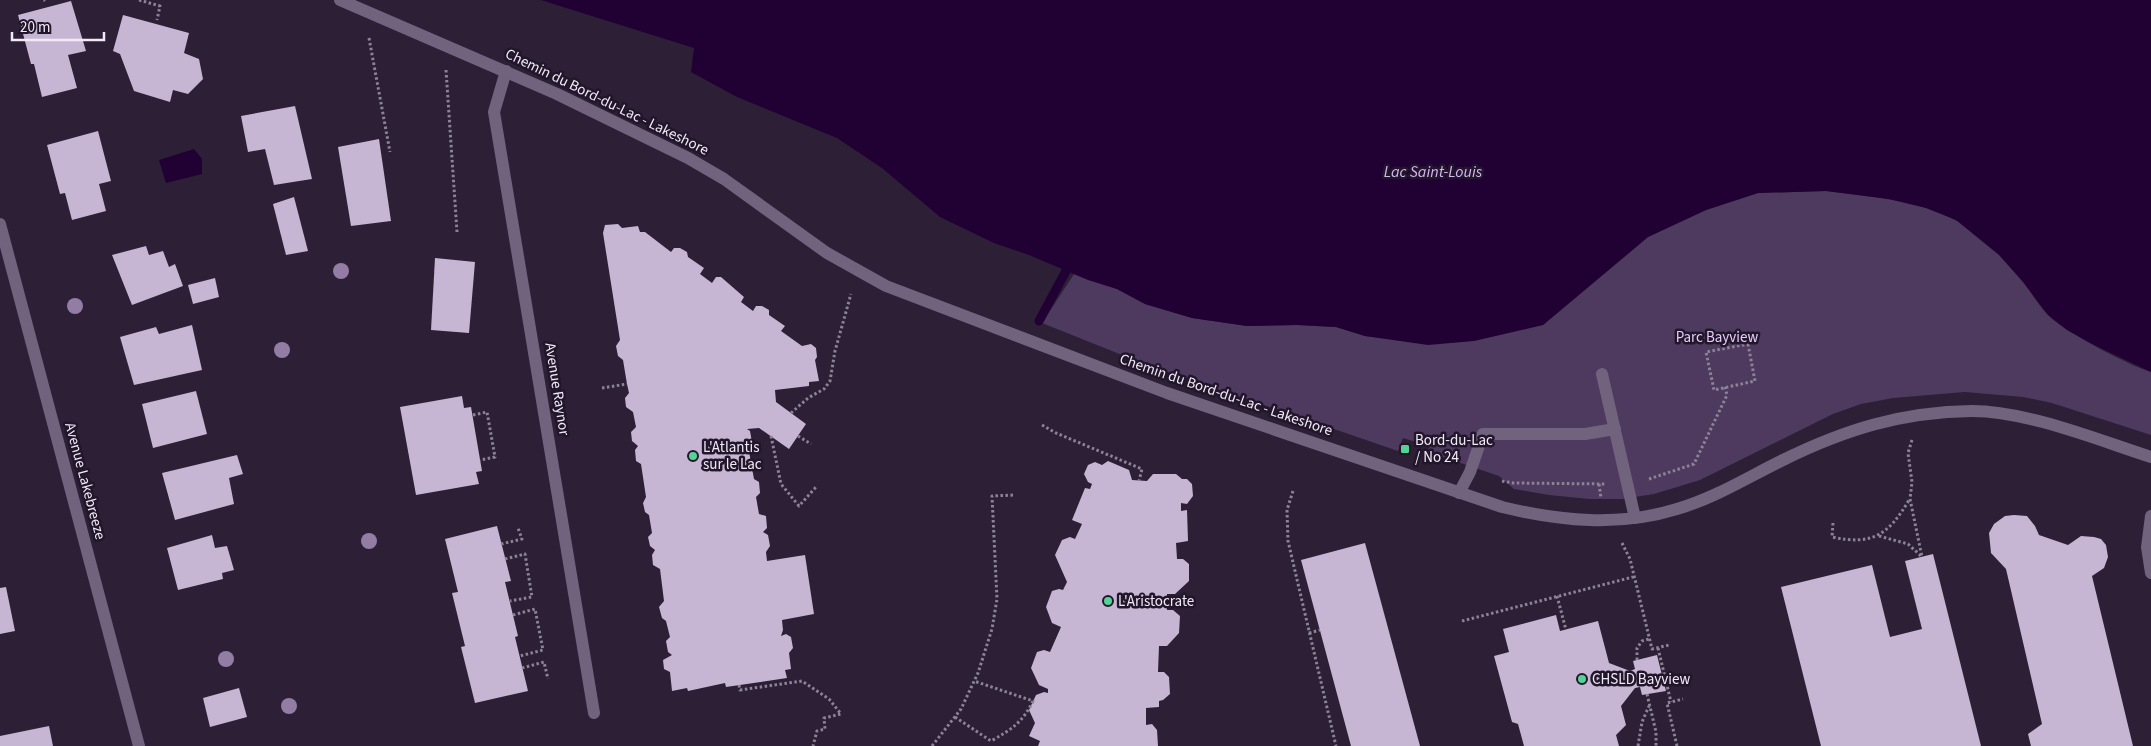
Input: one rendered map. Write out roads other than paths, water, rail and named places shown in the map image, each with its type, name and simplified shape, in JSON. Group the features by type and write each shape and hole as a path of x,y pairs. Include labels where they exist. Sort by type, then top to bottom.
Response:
{"street":[{"name":"Chemin du Bord-du-Lac - Lakeshore","path":"340,0 506,71 706,167 827,253 886,286 1167,393 1502,507 1552,518 1588,521 1636,518 1676,510 1698,502 1810,447 1846,432 1873,424 1913,416 1972,411 2016,416 2151,457"},
{"name":"Avenue Raynor","path":"506,71 494,112 594,713"},
{"name":"Avenue Lakebreeze","path":"0,224 139,746"},
{"path":"1602,374 1636,518"},
{"path":"1459,493 1470,472 1483,434 1568,435 1615,429"},
{"path":"2151,516 2146,547 2151,573"}],"water":[{"name":"Lac Saint-Louis","path":"541,0 2151,0 2151,372 2067,330 2048,315 2023,282 1999,255 1956,220 1926,208 1889,199 1826,191 1758,193 1706,210 1648,237 1543,325 1474,341 1428,345 1365,336 1336,327 1297,325 1247,326 1192,318 1145,304 1117,289 1088,280 1029,255 994,243 940,217 882,168 837,138 737,97 691,72 694,48"},
{"path":"194,149 202,159 202,174 166,183 159,160"}],"waterway":[{"path":"1039,321 1066,271"}],"place":[{"name":"Bord-du-Lac / No 24","path":"1405,449"},
{"name":"L'Atlantis sur le Lac","path":"693,456"},
{"name":"L'Aristocrate","path":"1108,601"},
{"name":"CHSLD Bayview","path":"1582,679"}],"park label":[{"name":"Parc Bayview","path":"1717,337"}]}
